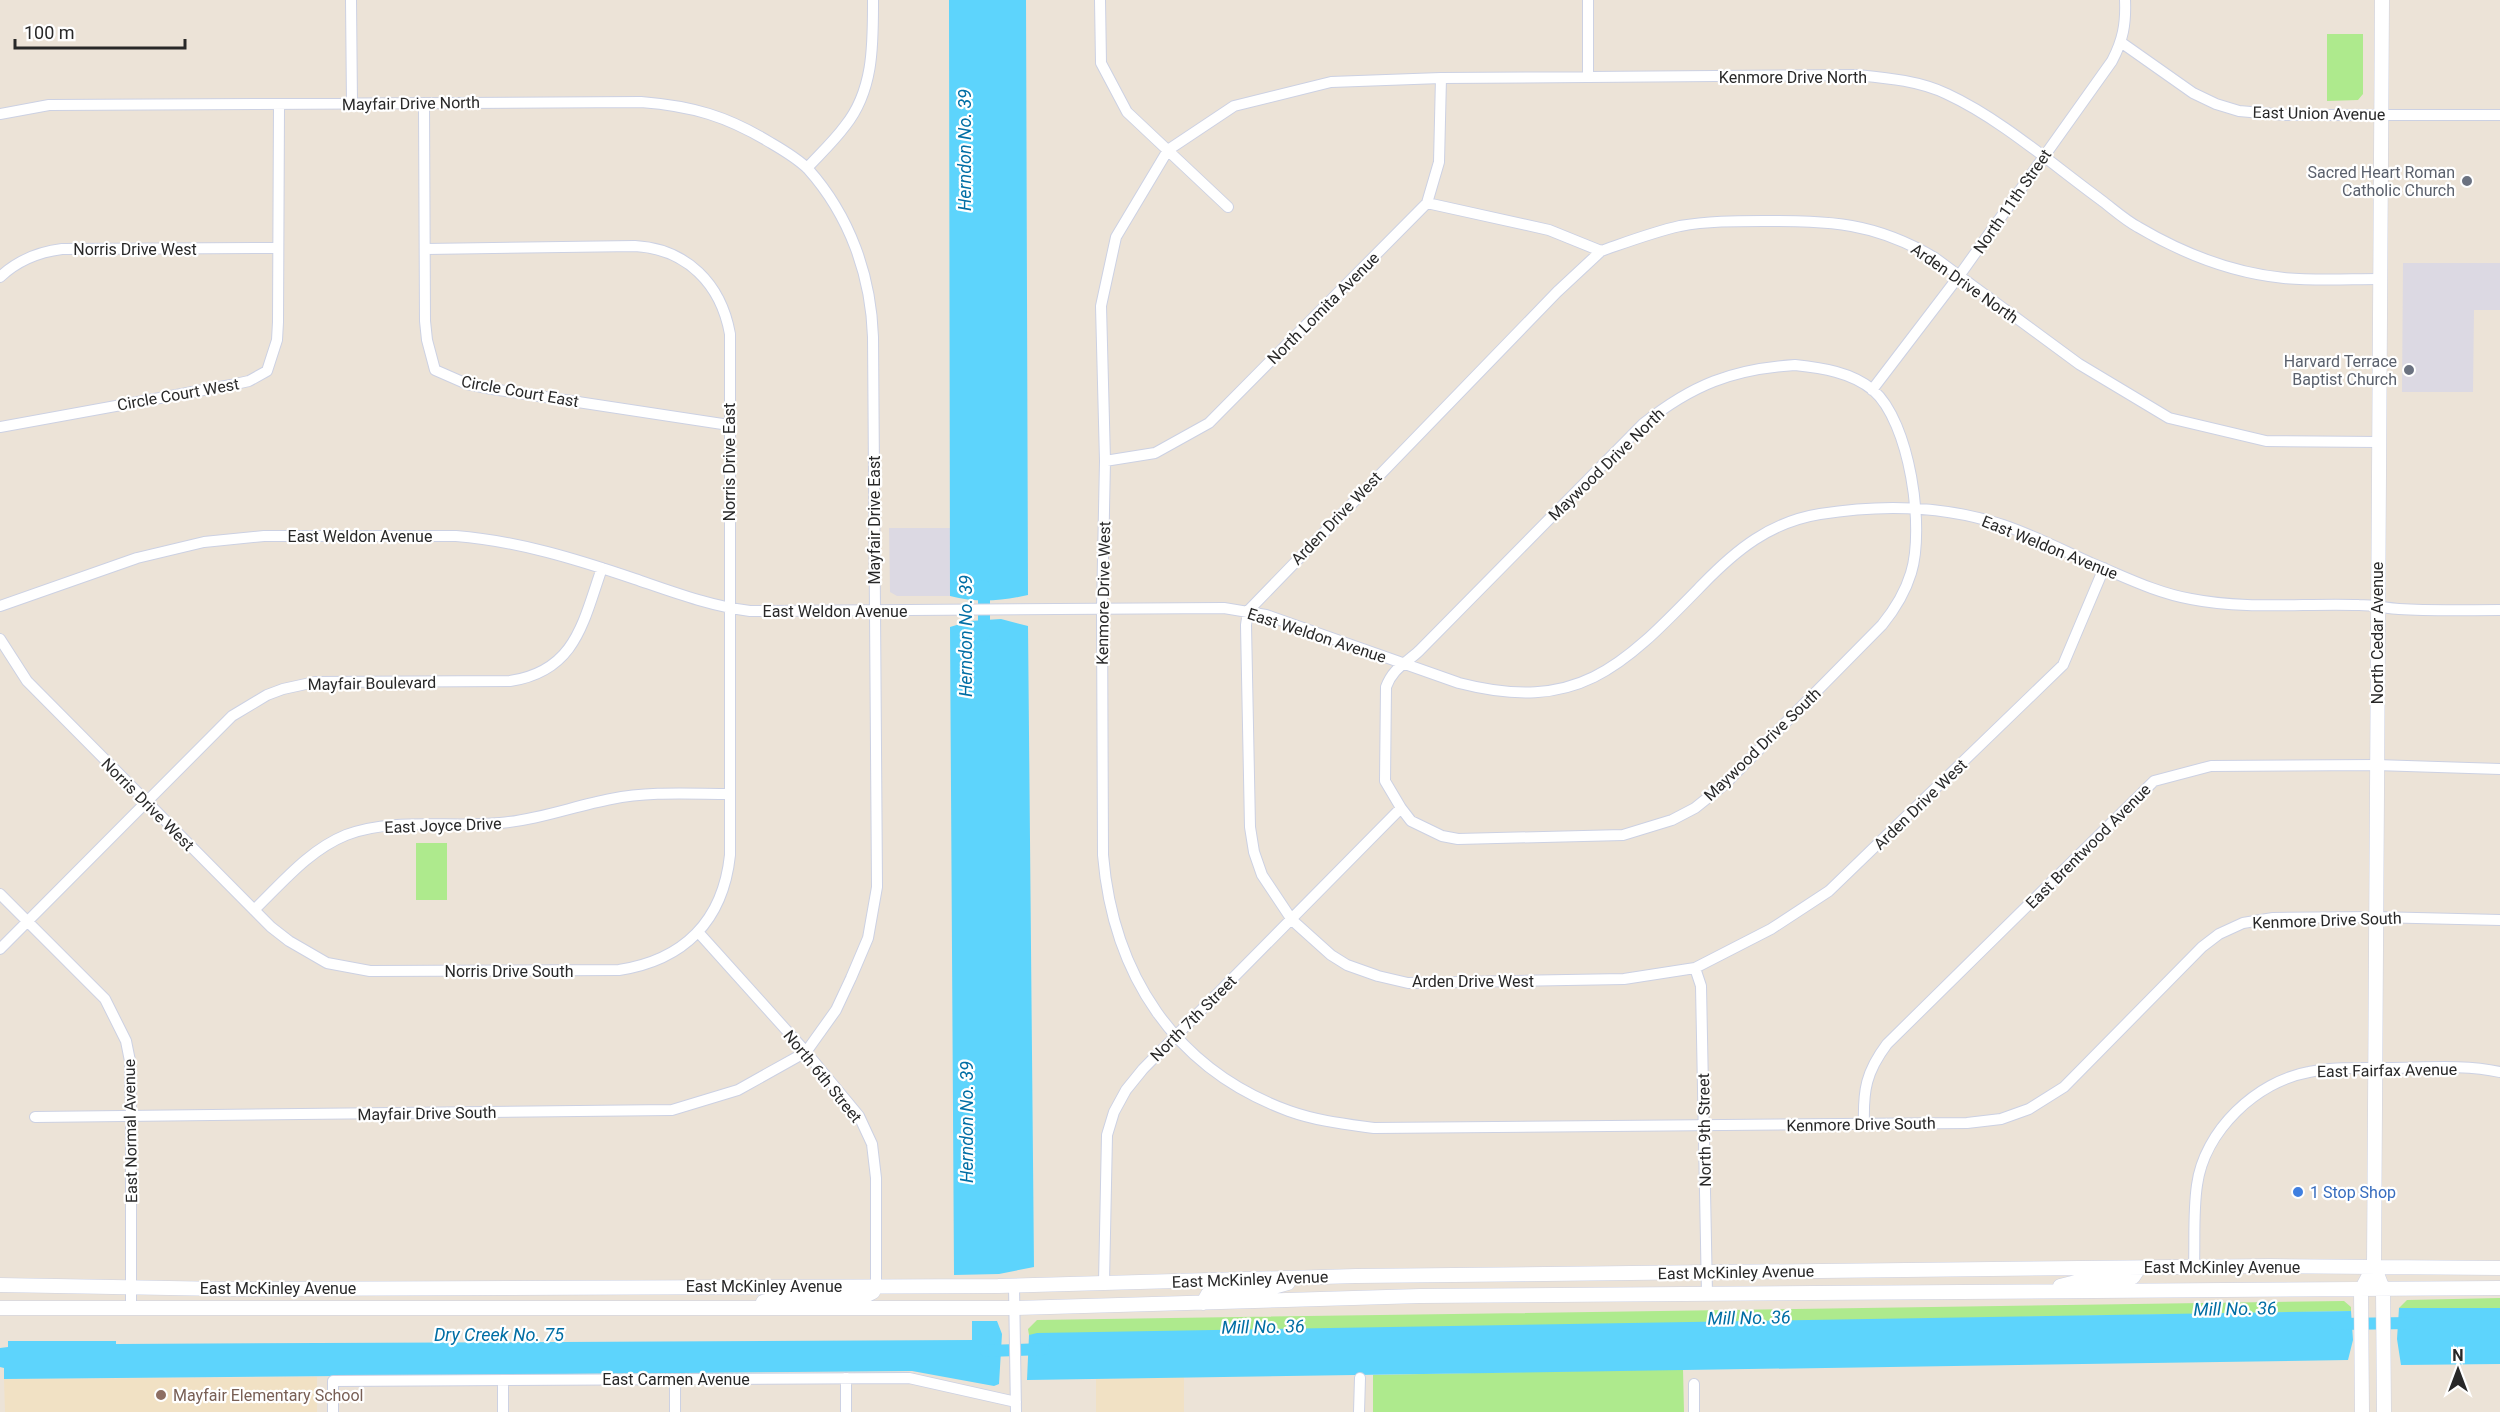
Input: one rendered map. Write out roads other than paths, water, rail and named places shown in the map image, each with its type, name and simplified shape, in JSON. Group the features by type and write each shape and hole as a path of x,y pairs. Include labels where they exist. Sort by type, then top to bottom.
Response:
{"main road":[{"name":"North Cedar Avenue","path":"2382,0 2374,1266 2383,1289 2384,1412"},
{"name":"North Cedar Avenue","path":"2362,1412 2361,1290 2374,1266"},
{"name":"East McKinley Avenue","path":"0,1285 237,1289 876,1286 1706,1272 2374,1266 2500,1268"},
{"path":"2041,1291 2084,1280 2124,1279 2133,1276 2139,1268"},
{"path":"1203,1303 1208,1294 1215,1291 1270,1288 1307,1277"},
{"path":"731,1308 773,1299 861,1298 873,1292 876,1286"},
{"name":"East McKinley Avenue","path":"0,1308 1016,1308 1420,1296 2500,1288"}],"street":[{"path":"351,0 352,104"},
{"path":"807,168 846,125 864,90 872,57 873,0"},
{"path":"1100,0 1101,63 1127,112 1228,207"},
{"path":"1588,0 1588,77"},
{"name":"North 11th Street","path":"1872,390 1959,276 2112,61 2122,43 2126,23 2126,0"},
{"name":"East Union Avenue","path":"2122,43 2193,93 2216,104 2239,111 2285,116 2500,115"},
{"name":"Kenmore Drive North","path":"1168,150 1234,106 1330,82 1441,78 1858,75 1887,78 1918,84 1976,109 2137,227 2173,246 2212,262 2247,272 2284,278 2380,279"},
{"name":"North Lomita Avenue","path":"1105,461 1155,453 1209,423 1427,203 1439,162 1441,78"},
{"name":"Mayfair Drive North","path":"0,114 50,105 641,102 683,107 714,114 737,124 784,151 807,168"},
{"name":"Circle Court East","path":"424,103 425,321 427,340 435,370 467,384 492,389 729,425"},
{"name":"Circle Court West","path":"0,427 231,385 249,381 267,371 277,340 279,105"},
{"name":"Kenmore Drive West","path":"1168,150 1116,237 1101,306 1105,461 1102,609 1103,855 1106,884 1123,950 1139,984 1173,1036"},
{"name":"Mayfair Drive East","path":"806,1052 836,1010 851,978 868,938 877,887 873,337 870,293 854,242 843,220 807,168"},
{"path":"1427,203 1549,230 1601,251"},
{"name":"Arden Drive North","path":"1601,251 1648,234 1718,221 1814,221 1853,224 1911,243 2079,364 2169,418 2265,441 2378,442"},
{"name":"Norris Drive East","path":"426,249 635,246 660,250 676,255 692,264 714,289 726,316 730,334 730,855 728,876 721,897 699,933"},
{"name":"Norris Drive West","path":"0,277 24,259 62,249 278,248"},
{"name":"Arden Drive West","path":"1601,251 1532,318 1248,611 1246,625 1250,827 1254,852 1262,875 1292,920 1330,955 1347,965 1408,983 1624,979 1695,968 1771,929 1829,891 2063,665 2104,568"},
{"name":"Maywood Drive North","path":"1401,663 1419,651 1643,424 1668,404 1697,387 1730,374 1765,367 1795,365 1826,369 1851,378 1872,390 1895,420 1903,438 1914,507"},
{"name":"East Weldon Avenue","path":"0,606 137,558 169,549 214,541 264,536 428,535 487,539 542,549 730,609 750,611 1224,608 1248,611 1266,615 1458,683 1489,691 1518,693 1555,690 1603,674 1648,640 1724,563 1762,533 1784,523 1815,515 1872,507 1914,507 1973,516 2004,526 2157,590 2188,599 2220,604 2500,610"},
{"name":"Maywood Drive South","path":"1401,663 1391,674 1386,687 1385,781 1401,808 1412,820 1442,836 1458,839 1623,835 1651,829 1695,808 1725,784 1882,625 1905,590 1914,558 1917,541 1914,507"},
{"name":"Mayfair Boulevard","path":"0,949 232,716 267,695 283,689 331,682 510,681 534,676 559,661 572,647 602,568"},
{"name":"Norris Drive West","path":"0,639 27,681 145,802 255,910 289,941 312,956"},
{"name":"East Brentwood Avenue","path":"1864,1124 1864,1098 1868,1076 1876,1059 1887,1044 2154,781 2211,766 2376,765 2500,769"},
{"name":"East Joyce Drive","path":"255,910 307,859 346,836 365,830 387,826 503,823 611,798 639,795 730,794"},
{"name":"North 7th Street","path":"1104,1283 1107,1135 1114,1112 1126,1090 1173,1036 1292,920 1401,808"},
{"name":"East Normal Avenue","path":"0,894 100,993 117,1019 126,1041 130,1061 132,1116 131,1308"},
{"name":"Kenmore Drive South","path":"1173,1036 1232,1082 1262,1099 1290,1111 1331,1122 1374,1128 1967,1123 2001,1119 2029,1109 2064,1087 2202,946 2219,934 2243,923 2273,918 2375,917 2500,920"},
{"name":"North 6th Street","path":"699,933 806,1052 859,1116 872,1144 876,1178 876,1286"},
{"name":"Norris Drive South","path":"312,956 337,965 370,971 619,970 637,968 664,957 699,933"},
{"name":"North 9th Street","path":"1695,968 1701,986 1707,1294"},
{"name":"Mayfair Drive South","path":"35,1117 672,1110 738,1090 806,1052"},
{"name":"East Fairfax Avenue","path":"2194,1267 2197,1183 2208,1150 2226,1122 2254,1097 2287,1078 2328,1069 2463,1069 2500,1072"},
{"path":"1014,1285 1016,1407"},
{"path":"846,1378 846,1412"},
{"name":"East Carmen Avenue","path":"333,1412 333,1381 909,1378 1016,1407"},
{"path":"1359,1412 1360,1378"},
{"path":"675,1379 675,1412"},
{"path":"503,1380 503,1412"},
{"path":"1694,1384 1694,1412"}],"water":[{"path":"949,0 1026,0 1028,595 999,600 970,600 950,596"},
{"path":"1001,619 1028,626 1034,1267 999,1274 954,1275 950,627 970,621"},
{"path":"2399,1308 2500,1308 2500,1364 2401,1365 2397,1339"},
{"path":"2351,1311 2353,1340 2348,1360 1027,1380 1029,1335 1037,1333"},
{"path":"972,1321 997,1321 1002,1334 999,1384 994,1386 912,1371 4,1379 4,1368 0,1367 0,1348 8,1347 8,1341 116,1341 116,1344 972,1340"}],"waterway":[{"name":"Herndon No. 39","path":"984,586 984,635"},
{"name":"Mill No. 36","path":"2336,1324 2412,1323"},
{"name":"Mill No. 36","path":"986,1351 1044,1349"}],"place":[{"name":"Sacred Heart Roman Catholic Church","path":"2467,181"},
{"name":"Harvard Terrace Baptist Church","path":"2409,370"},
{"name":"1 Stop Shop","path":"2298,1192"},
{"name":"Mayfair Elementary School","path":"161,1395"}],"water label":[{"name":"Dry Creek No. 75","path":"499,1335"}]}
